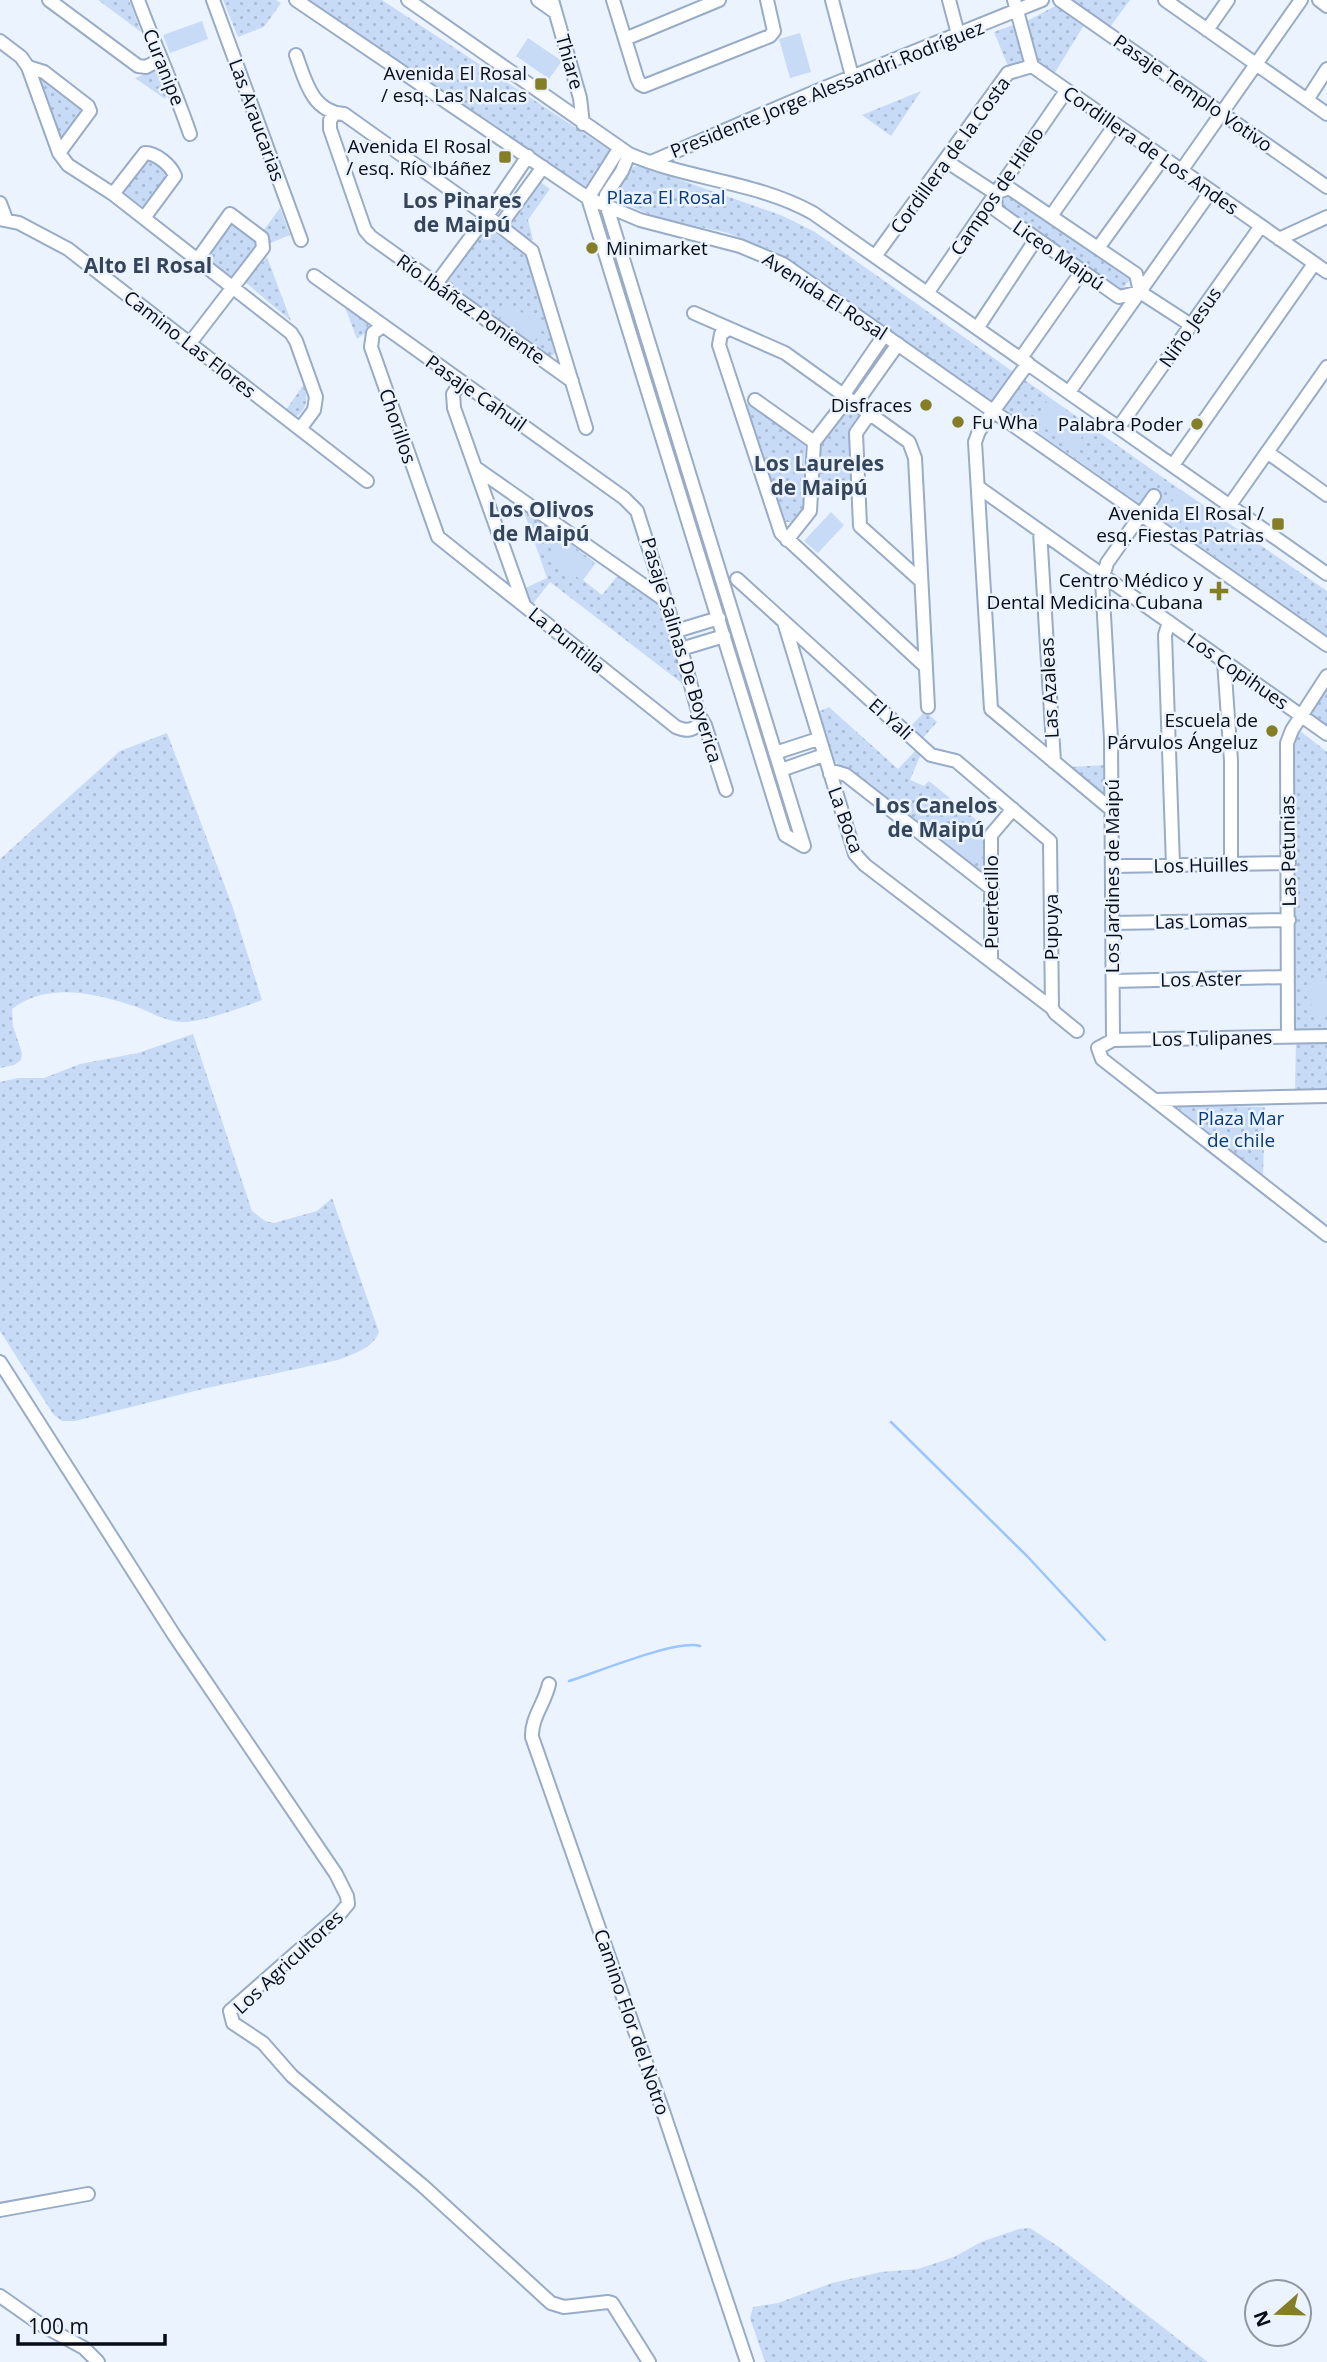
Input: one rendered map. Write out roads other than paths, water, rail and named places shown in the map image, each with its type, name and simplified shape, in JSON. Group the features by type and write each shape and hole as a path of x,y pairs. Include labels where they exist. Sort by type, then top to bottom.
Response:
{"street":[{"path":"49,0 138,66 146,67 159,60"},
{"name":"Curanipe","path":"138,0 159,60 167,69 190,134"},
{"name":"Las Araucarias","path":"213,0 301,240"},
{"name":"Avenida El Rosal","path":"296,0 589,198 640,220 740,246 770,257 796,272 1327,645"},
{"path":"408,0 624,151 651,162 760,190 813,213 1327,574"},
{"path":"538,0 554,6"},
{"path":"613,0 640,84 649,86 770,36 774,31 774,24 767,0"},
{"path":"625,39 719,0"},
{"path":"832,0 852,76"},
{"path":"949,0 958,34"},
{"name":"Presidente Jorge Alessandri Rodríguez","path":"651,162 958,34 1016,5 1042,0"},
{"name":"Pasaje Templo Votivo","path":"1060,0 1327,187"},
{"path":"1165,0 1327,114"},
{"path":"1207,30 1228,0"},
{"path":"1181,171 1301,0"},
{"path":"1319,0 1327,6"},
{"path":"1016,5 1032,66"},
{"name":"Thiare","path":"554,6 580,98 583,124"},
{"path":"0,41 21,57 28,67 59,153 68,165 113,194 233,286 281,324 296,341 316,397 314,410 300,429"},
{"path":"296,55 312,97 335,113 344,114 533,251 586,428"},
{"name":"Cordillera de Los Andes","path":"1032,66 1327,272"},
{"name":"Cordillera de la Costa","path":"876,256 1008,73 1032,66"},
{"path":"28,67 44,72 88,106 90,111 59,153"},
{"path":"1307,100 1327,69"},
{"name":"Campos de Hielo","path":"928,292 1066,91"},
{"name":"Río Ibáñez Poniente","path":"335,113 330,120 330,129 365,230 370,237 572,381"},
{"path":"1051,216 1115,125"},
{"path":"624,151 622,171 606,195 607,207 804,846 785,835 589,198 624,151"},
{"path":"113,194 145,153 152,154 170,167 175,176 144,218"},
{"path":"436,284 528,156"},
{"path":"1098,248 1163,158"},
{"path":"946,160 995,193 1009,188 1051,216 1136,274 1140,292 1191,325"},
{"path":"500,226 543,167"},
{"path":"1069,392 1211,191"},
{"name":"Liceo Maipú","path":"995,193 996,210 1119,297 1140,292"},
{"path":"0,203 3,219"},
{"path":"190,343 264,244 262,238 230,214 198,259"},
{"path":"1279,239 1327,217"},
{"name":"Camino Las Flores","path":"3,219 19,223 68,249 367,481"},
{"name":"Niño Jesus","path":"1119,427 1261,226"},
{"path":"978,327 1036,239"},
{"path":"1173,465 1314,264"},
{"path":"1082,271 976,438 978,487 991,709 1112,810"},
{"name":"Pasaje Cahuil","path":"314,276 624,498 637,511"},
{"path":"694,313 727,330 785,353 909,442 915,458 928,707"},
{"name":"Chorillos","path":"383,326 373,333 371,347 434,529"},
{"path":"727,330 722,334 719,345 777,525 787,540 925,666"},
{"path":"849,399 885,334"},
{"path":"787,540 810,511 814,442 898,344"},
{"path":"1230,505 1327,366"},
{"path":"461,382 453,394 453,400 524,605"},
{"path":"755,400 814,442"},
{"path":"870,413 856,433 860,526 920,580"},
{"path":"1267,452 1325,491"},
{"path":"476,468 666,601"},
{"name":"Los Copihues","path":"978,487 1327,734"},
{"path":"1103,575 1107,563 1154,496"},
{"name":"Pasaje Salinas De Boyerica","path":"637,511 676,631 699,715 705,724 726,790"},
{"path":"689,520 703,516"},
{"name":"La Puntilla","path":"434,529 443,543 676,727 692,730 699,725 699,715"},
{"name":"Las Azaleas","path":"1040,531 1054,762"},
{"name":"Los Jardines de Maipú","path":"1103,575 1111,739 1113,1040"},
{"name":"El Yali","path":"737,579 932,755 956,761 1046,837 1051,846"},
{"path":"676,631 719,618"},
{"name":"La Boca","path":"784,622 852,846 859,860 1052,1008 1077,1031"},
{"path":"1169,622 1165,635 1173,865"},
{"path":"681,649 724,636"},
{"path":"1223,661 1231,761 1231,864"},
{"name":"Las Petunias","path":"1288,1037 1287,743 1327,676"},
{"path":"741,690 755,686"},
{"path":"775,753 818,738"},
{"path":"781,770 824,755"},
{"path":"830,774 836,772 846,775 992,889"},
{"name":"Puertecillo","path":"991,961 991,835 1013,809"},
{"name":"Pupuya","path":"1051,846 1052,1008"},
{"name":"Los Huilles","path":"1112,866 1289,863"},
{"name":"Las Lomas","path":"1112,923 1289,920"},
{"name":"Los Aster","path":"1113,981 1288,977"},
{"name":"Los Tulipanes","path":"1155,1100 1102,1059 1098,1048 1113,1040 1327,1036"},
{"path":"1155,1100 1327,1096"},
{"path":"1155,1100 1327,1234"},
{"name":"Los Agricultores","path":"0,1362 174,1635 336,1874 347,1896 348,1904 338,1916 230,2011 233,2023 263,2043 292,2076 423,2186 551,2303 564,2307 612,2303 649,2362"},
{"name":"Camino Flor del Notro","path":"549,1684 533,1722 532,1737 673,2139 747,2362"},
{"path":"0,2210 88,2194"},
{"path":"0,2296 40,2324 84,2348 98,2362"}],"waterway":[{"path":"891,1422 1027,1556 1105,1640"},
{"path":"569,1681 673,1647 700,1646"}],"place":[{"name":"Avenida El Rosal / esq. Las Nalcas","path":"541,84"},
{"name":"Avenida El Rosal / esq. Río Ibáñez","path":"505,157"},
{"name":"Minimarket","path":"592,248"},
{"name":"Disfraces","path":"926,405"},
{"name":"Fu Wha","path":"958,422"},
{"name":"Palabra Poder","path":"1197,424"},
{"name":"Avenida El Rosal / esq. Fiestas Patrias","path":"1278,524"},
{"name":"Centro Médico y Dental Medicina Cubana","path":"1219,591"},
{"name":"Escuela de Párvulos Ángeluz","path":"1272,731"}],"district":[{"name":"Los Pinares de Maipú","path":"462,212"},
{"name":"Alto El Rosal","path":"148,265"},
{"name":"Los Laureles de Maipú","path":"819,475"},
{"name":"Los Olivos de Maipú","path":"541,521"},
{"name":"Los Canelos de Maipú","path":"936,817"}],"park label":[{"name":"Plaza El Rosal","path":"666,197"},
{"name":"Plaza Mar de chile","path":"1241,1129"}]}
